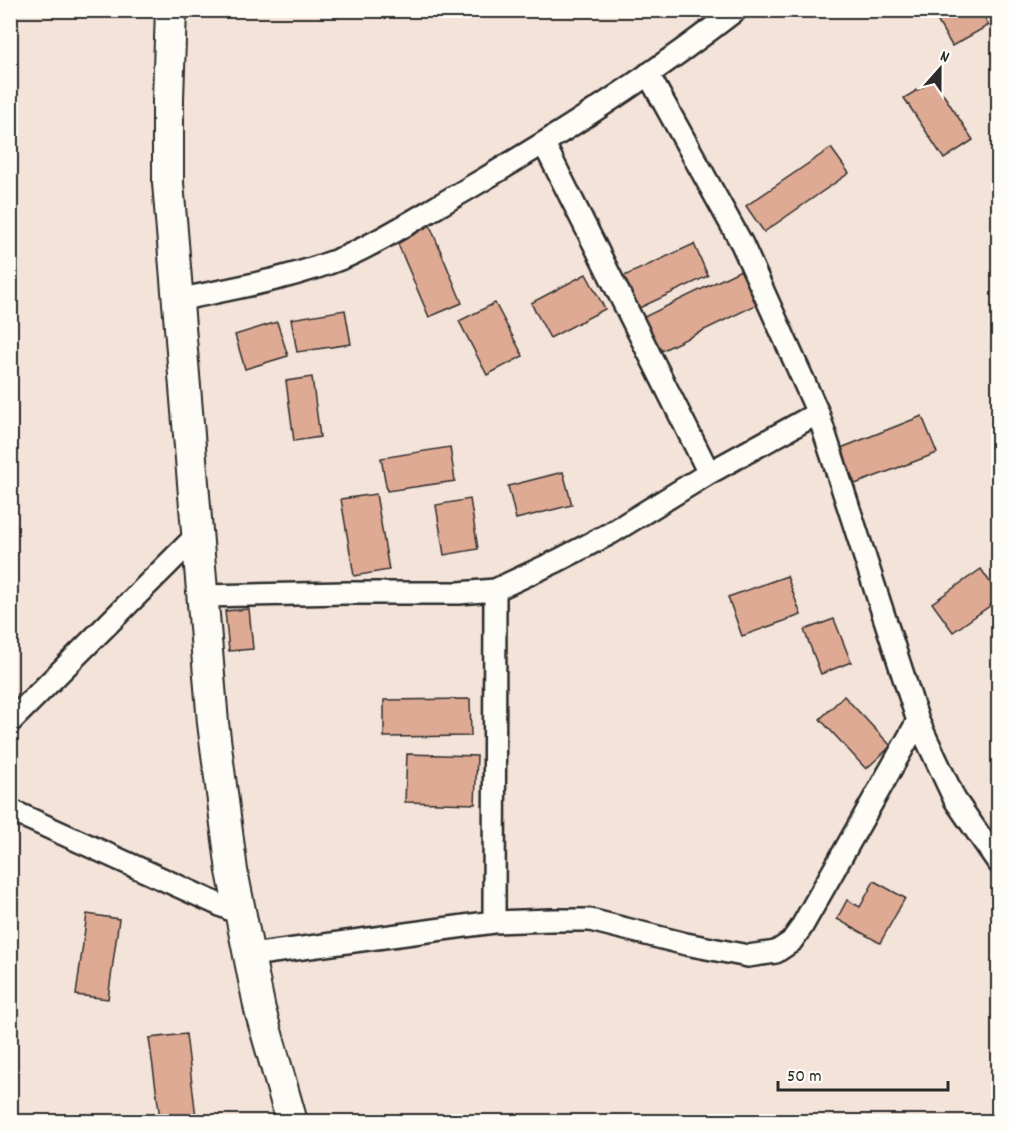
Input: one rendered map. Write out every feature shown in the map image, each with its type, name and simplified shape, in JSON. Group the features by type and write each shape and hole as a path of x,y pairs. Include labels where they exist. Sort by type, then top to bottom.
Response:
{"street":[{"path":"171,10 168,183 213,723 232,872 243,915 260,1010 292,1122"},
{"path":"178,300 295,275 346,256 411,222 544,144 689,47 736,10"},
{"path":"648,74 742,243 818,413 918,721 955,800 999,862"},
{"path":"544,144 709,473"},
{"path":"203,596 459,593 495,590 602,537 709,473 818,413"},
{"path":"10,722 198,534"},
{"path":"494,922 495,590"},
{"path":"251,955 494,922 590,920 686,944 748,956 776,952 791,942 801,928 918,721"},
{"path":"10,810 243,915"}],"building":[{"path":"931,10 980,10 989,25 952,46"},
{"path":"934,80 973,140 944,159 904,98"},
{"path":"831,148 849,173 764,232 746,206"},
{"path":"429,223 462,303 429,317 395,237"},
{"path":"694,244 708,276 637,309 622,277"},
{"path":"741,270 758,304 659,352 642,318"},
{"path":"586,274 605,309 550,338 531,303"},
{"path":"495,303 523,356 487,375 459,321"},
{"path":"345,310 351,344 297,352 291,319"},
{"path":"277,322 288,356 245,369 235,335"},
{"path":"312,377 320,437 294,441 286,381"},
{"path":"922,416 937,453 855,484 841,448"},
{"path":"450,447 455,481 387,491 381,458"},
{"path":"563,472 572,505 516,519 508,486"},
{"path":"376,494 389,570 354,576 341,499"},
{"path":"470,499 478,549 444,555 436,505"},
{"path":"981,569 998,594 998,600 953,632 932,603"},
{"path":"787,576 801,615 742,636 728,597"},
{"path":"249,609 253,649 229,651 225,611"},
{"path":"834,619 851,662 821,674 804,630"},
{"path":"844,696 891,746 866,769 820,719"},
{"path":"470,699 471,736 384,737 384,700"},
{"path":"407,754 477,756 475,804 405,802"},
{"path":"874,881 905,898 880,943 837,919 847,900 860,907"},
{"path":"87,914 119,919 108,999 76,995"},
{"path":"186,1034 196,1117 202,1116 203,1122 151,1122 151,1119 160,1118 149,1038"}]}
